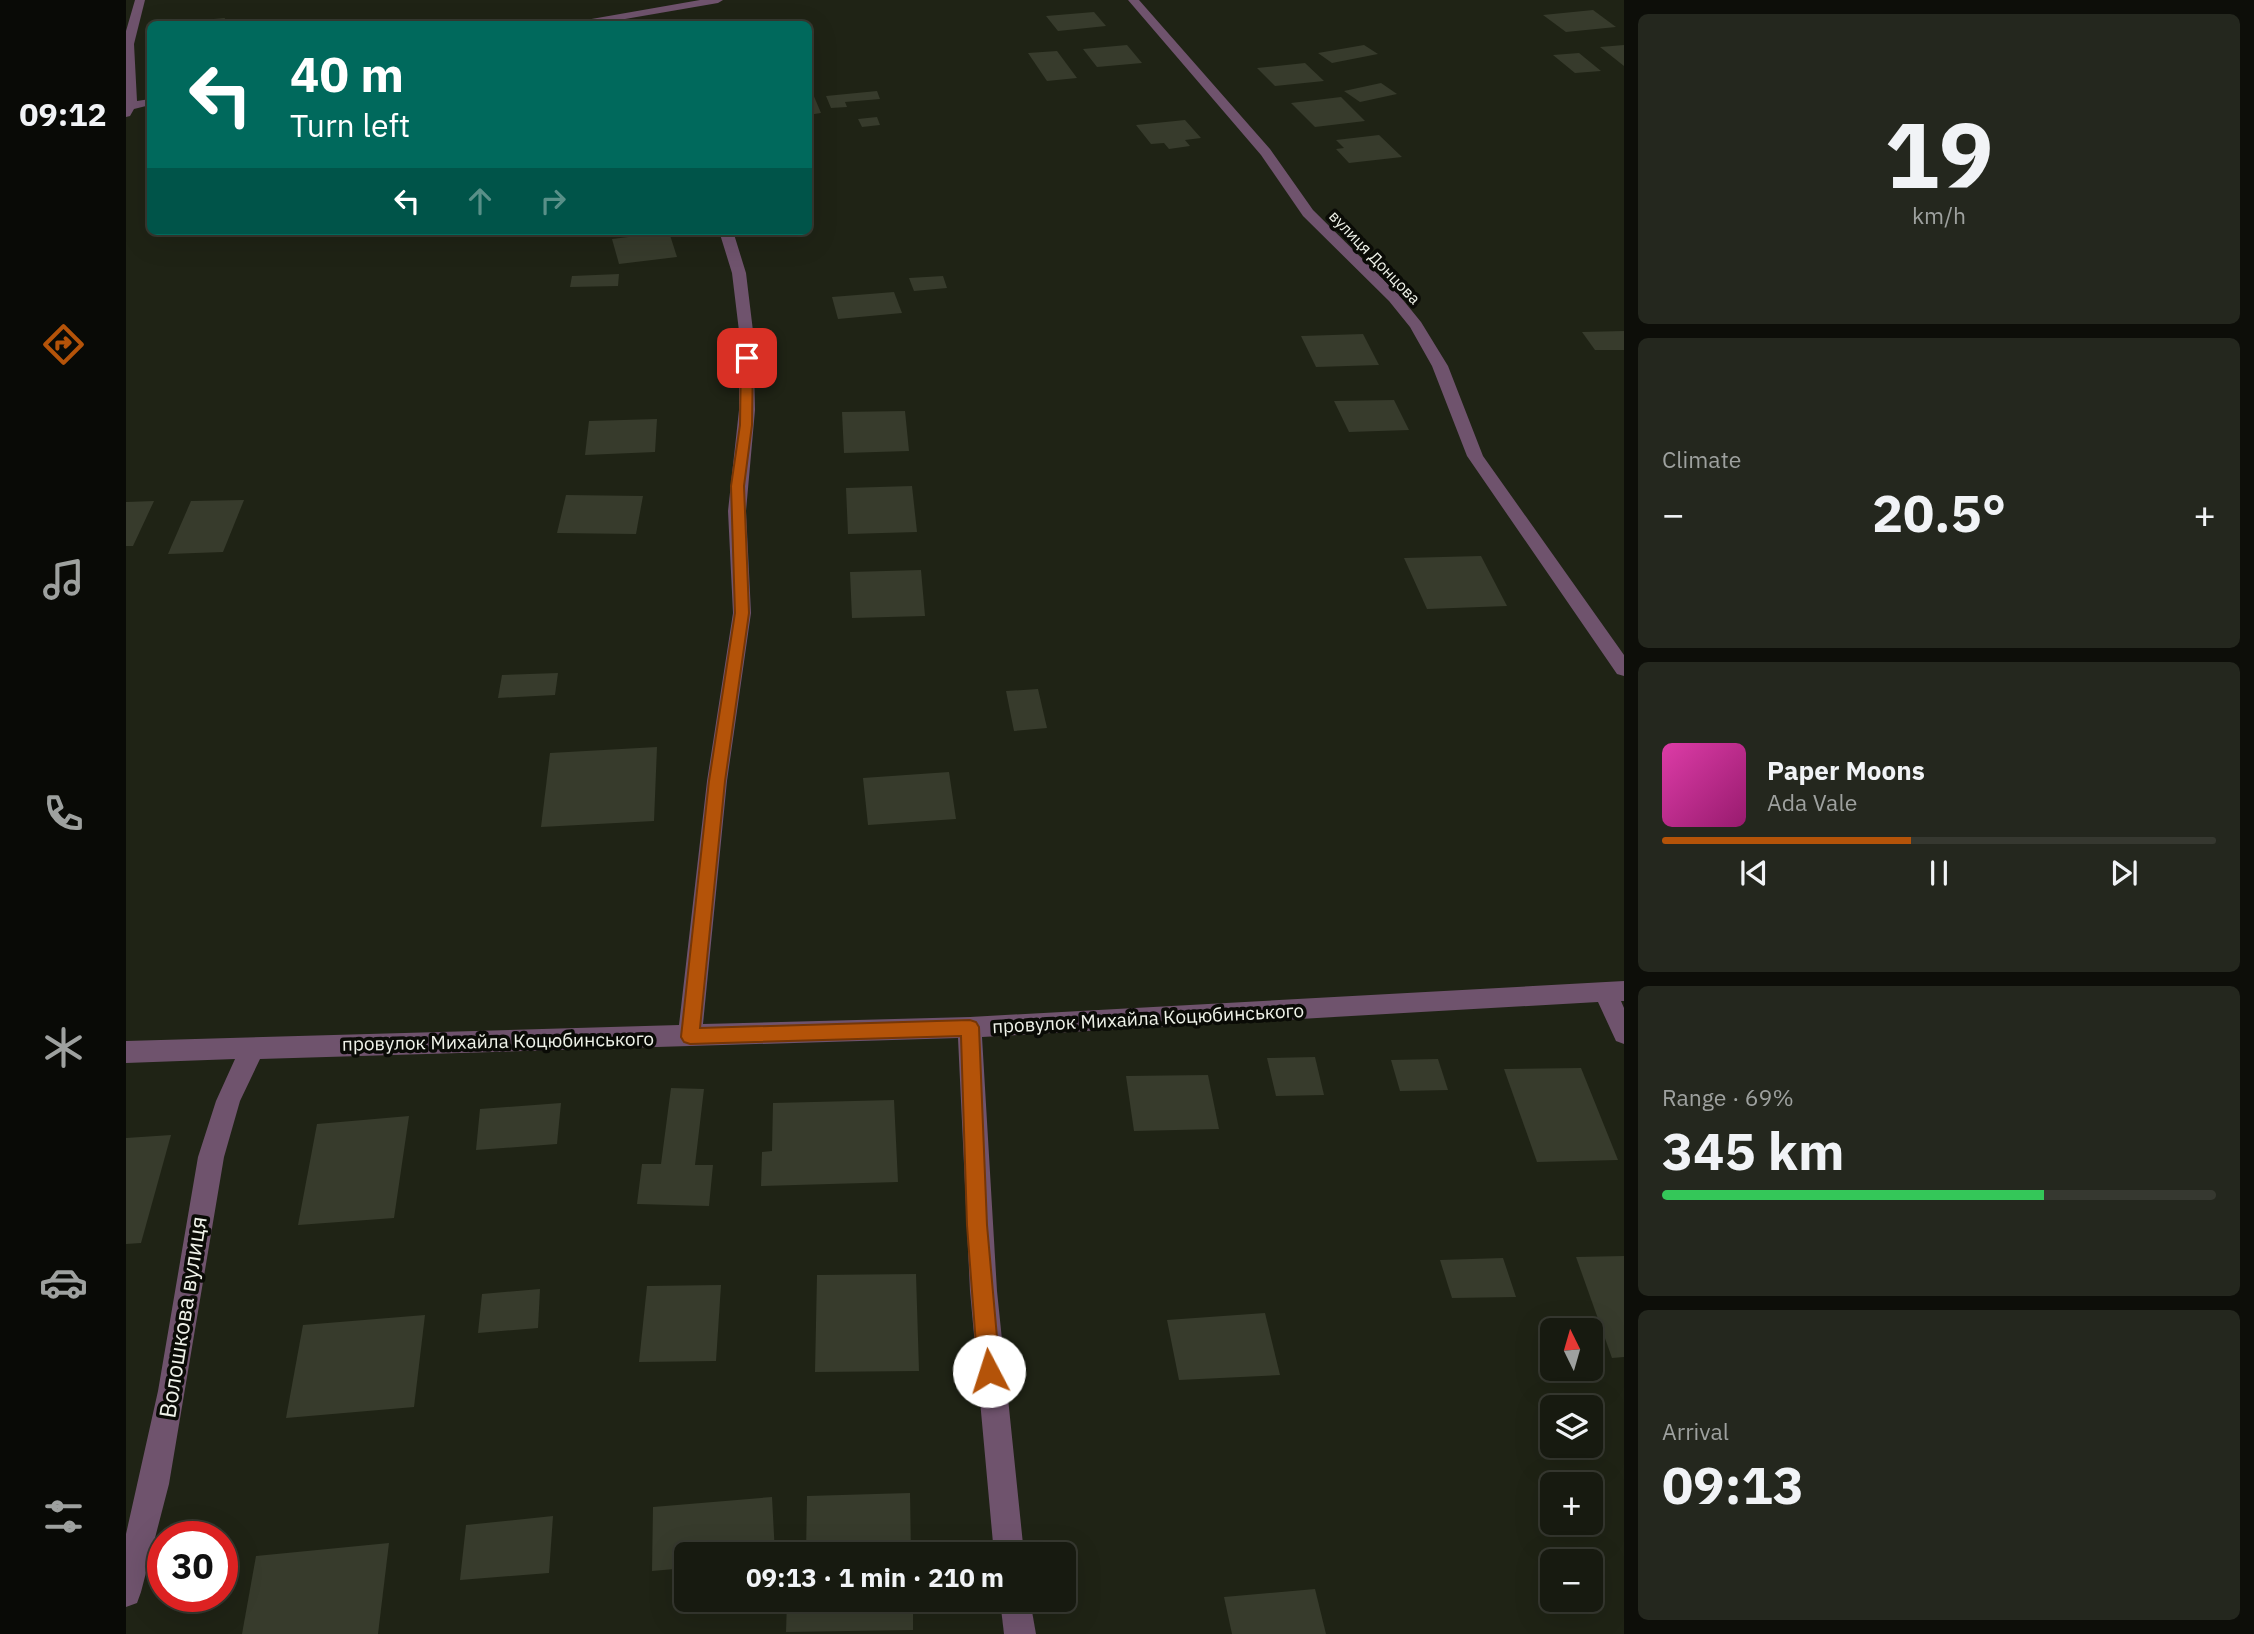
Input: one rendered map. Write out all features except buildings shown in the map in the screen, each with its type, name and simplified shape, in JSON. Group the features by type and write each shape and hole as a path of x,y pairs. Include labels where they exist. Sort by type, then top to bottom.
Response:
{"street":[{"path":"127,109 132,89 127,55 140,0"},
{"path":"592,21 655,5 718,0"},
{"name":"вулиця Донцова","path":"1132,0 1266,152 1308,213 1394,298 1416,326 1440,366 1475,456 1624,669"},
{"path":"127,109 147,103"},
{"path":"690,1037 718,768 742,613 737,486 747,410 746,331 739,273 727,235"},
{"path":"1614,992 1624,1034"},
{"name":"провулок Михайла Коцюбинського","path":"126,1052 970,1027 1614,992"},
{"path":"970,1027 977,1225 995,1440 1008,1542"},
{"name":"Волошкова вулиця","path":"126,1592 154,1484 211,1157 228,1101 253,1047"},
{"path":"1017,1612 1020,1634"}],"route":[{"path":"747,358 746,425 737,486 742,613 723,728 690,1037 970,1027 977,1225 989,1371"}]}
